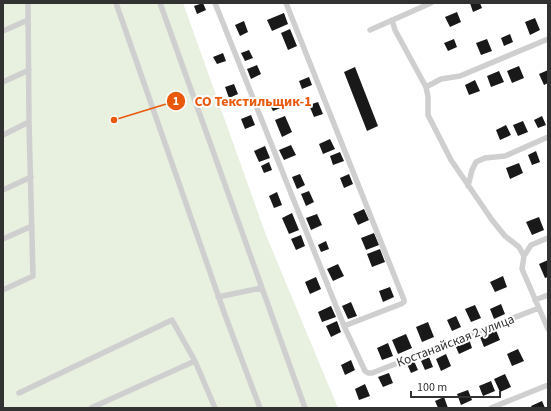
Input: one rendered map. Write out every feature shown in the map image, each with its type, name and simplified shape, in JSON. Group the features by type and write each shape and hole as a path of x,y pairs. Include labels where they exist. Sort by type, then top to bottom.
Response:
{"street":[{"path":"3,290 33,276 28,3"},
{"path":"116,3 218,297 260,408"},
{"path":"160,3 305,408"},
{"path":"215,3 344,326 401,304 404,300 286,3"},
{"path":"370,30 431,3"},
{"path":"3,31 28,20"},
{"path":"392,20 395,30 426,87 428,98 428,115 450,160 492,220 506,236 519,247 524,256"},
{"path":"426,87 441,79 460,76 548,39"},
{"path":"3,82 29,70"},
{"path":"3,135 29,122"},
{"path":"468,186 472,170 476,162 485,158 505,156 548,137"},
{"path":"3,190 30,177"},
{"path":"3,240 32,226"},
{"path":"548,238 531,245 524,256 522,269 548,329"},
{"path":"218,297 261,288"},
{"path":"535,300 548,295"},
{"name":"Костанайская 2 улица","path":"344,326 365,371 372,373 539,308"},
{"path":"19,393 172,320 195,361 215,408"},
{"path":"91,408 195,361"},
{"path":"490,408 548,385"}],"green space":[{"path":"3,3 183,3 266,235 338,408 3,408"}],"building":[{"path":"203,3 206,10 197,14 194,6"},
{"path":"470,3 480,3 482,8 473,12"},
{"path":"457,12 461,22 450,27 445,17"},
{"path":"284,13 288,24 272,31 267,20"},
{"path":"535,18 540,30 530,35 525,22"},
{"path":"244,21 248,32 240,36 235,25"},
{"path":"290,29 297,46 288,50 281,33"},
{"path":"510,34 513,42 504,46 501,38"},
{"path":"454,39 457,47 448,51 444,43"},
{"path":"487,39 492,51 481,55 476,43"},
{"path":"249,50 253,58 245,61 241,53"},
{"path":"223,53 226,61 217,64 213,57"},
{"path":"257,65 261,74 251,79 247,69"},
{"path":"519,66 524,78 512,83 507,71"},
{"path":"355,67 378,126 367,131 344,72"},
{"path":"548,70 548,83 544,85 539,74"},
{"path":"499,71 504,82 491,87 487,76"},
{"path":"309,77 312,85 302,89 299,81"},
{"path":"475,80 480,91 469,95 465,85"},
{"path":"234,84 238,94 229,98 225,87"},
{"path":"279,97 283,107 273,111 268,102"},
{"path":"318,102 323,114 314,117 309,105"},
{"path":"251,115 255,125 245,129 241,119"},
{"path":"285,116 292,132 282,137 275,120"},
{"path":"542,116 546,125 538,128 534,120"},
{"path":"523,121 528,132 518,136 513,125"},
{"path":"506,125 511,135 500,140 496,130"},
{"path":"330,139 335,149 323,154 319,144"},
{"path":"291,145 296,155 284,160 279,150"},
{"path":"265,146 270,158 259,162 254,151"},
{"path":"536,151 540,162 532,165 528,155"},
{"path":"340,152 344,161 333,165 330,156"},
{"path":"269,162 272,170 264,173 261,166"},
{"path":"519,163 523,173 510,179 506,168"},
{"path":"300,174 305,185 297,189 292,177"},
{"path":"349,174 353,184 344,188 340,178"},
{"path":"309,191 314,202 306,206 301,194"},
{"path":"277,192 282,205 274,208 269,196"},
{"path":"364,209 369,220 358,225 353,214"},
{"path":"292,213 299,230 289,234 282,218"},
{"path":"317,214 322,225 311,230 306,218"},
{"path":"539,217 544,230 532,235 526,222"},
{"path":"374,233 379,245 366,250 361,238"},
{"path":"301,235 305,246 296,250 291,239"},
{"path":"326,241 329,249 321,252 318,245"},
{"path":"380,249 385,262 372,267 367,254"},
{"path":"548,260 548,277 545,278 539,264"},
{"path":"338,264 344,276 333,281 327,269"},
{"path":"503,276 507,287 495,292 490,282"},
{"path":"316,277 321,289 310,294 305,282"},
{"path":"390,287 394,297 383,302 379,291"},
{"path":"351,302 357,316 348,319 342,306"},
{"path":"501,304 505,314 494,319 490,309"},
{"path":"475,305 481,318 471,322 465,309"},
{"path":"331,306 336,317 322,322 318,312"},
{"path":"456,316 461,327 452,331 447,320"},
{"path":"337,321 341,332 331,337 326,326"},
{"path":"428,322 434,337 422,342 416,327"},
{"path":"496,330 500,340 484,347 480,337"},
{"path":"406,334 412,348 398,354 392,340"},
{"path":"469,339 472,348 459,354 455,345"},
{"path":"388,343 393,356 382,360 377,348"},
{"path":"518,349 524,361 512,366 507,354"},
{"path":"446,354 451,366 441,371 436,359"},
{"path":"429,357 433,367 425,370 421,361"},
{"path":"351,360 355,370 345,375 341,365"},
{"path":"414,361 418,370 411,373 407,364"},
{"path":"389,373 393,383 383,387 378,377"},
{"path":"505,374 511,387 500,392 494,379"},
{"path":"491,381 495,391 483,396 479,386"},
{"path":"365,384 370,396 359,400 355,389"},
{"path":"468,390 472,400 461,405 457,394"},
{"path":"444,397 448,408 438,408 435,401"},
{"path":"542,401 545,408 532,408 531,406"}],"place":[{"name":"СО Текстильщик-1","path":"114,120"}]}
